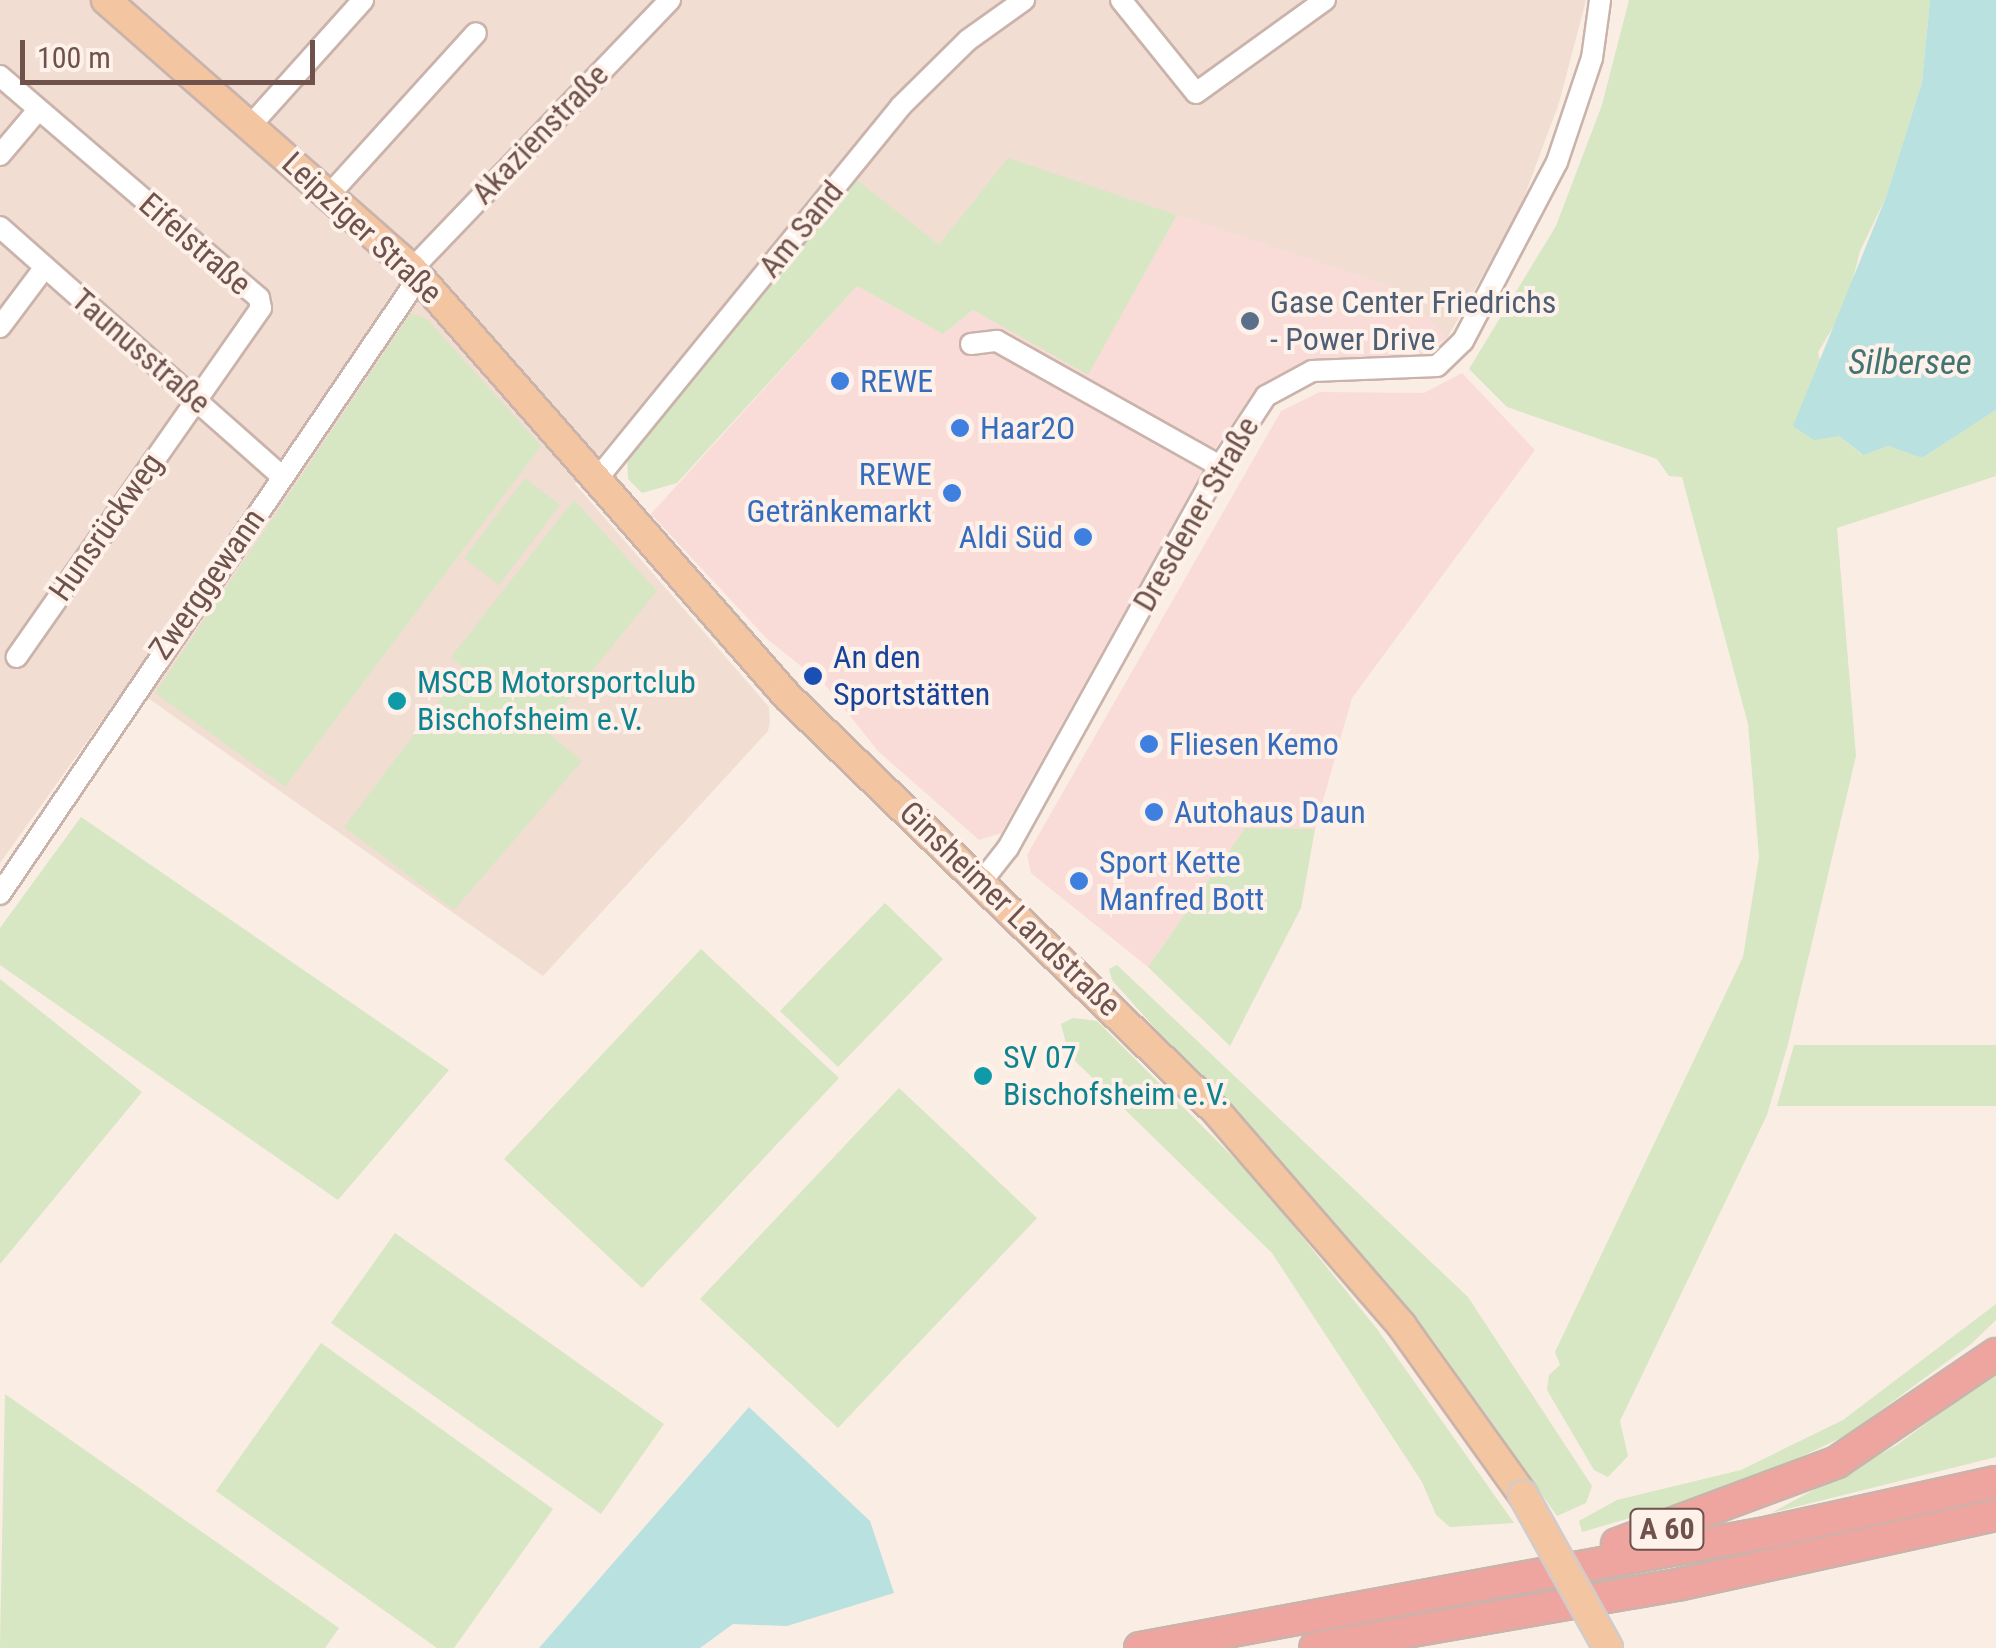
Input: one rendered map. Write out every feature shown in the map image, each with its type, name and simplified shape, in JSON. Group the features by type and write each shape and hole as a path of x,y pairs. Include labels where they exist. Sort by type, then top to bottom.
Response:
{"highway":[{"name":"A 60","path":"1310,1635 1707,1516 1838,1462 1996,1354"},
{"name":"A 60","path":"1310,1635 1996,1482"},
{"name":"A 60","path":"1140,1648 1310,1635 1677,1585 1996,1515"}],"main road":[{"name":"Leipziger Straße","path":"106,0 415,273 597,478"},
{"name":"Ginsheimer Landstraße","path":"597,478 787,696 1158,1051 1288,1189 1402,1326 1523,1494 1608,1648"}],"street":[{"path":"251,125 363,0"},
{"name":"Akazienstraße","path":"415,273 670,0"},
{"name":"Am Sand","path":"597,478 900,107 968,40 1024,0"},
{"path":"1122,0 1196,93 1325,0"},
{"name":"Dresdener Straße","path":"982,880 1008,848 1220,466 1266,396 1293,376 1359,368 1426,369 1464,341 1557,162 1592,58 1600,0"},
{"path":"330,194 476,33"},
{"name":"Eifelstraße","path":"0,76 259,298 261,308 194,398"},
{"path":"0,155 38,110"},
{"name":"Taunusstraße","path":"0,227 281,476"},
{"path":"0,326 45,266"},
{"name":"Zwerggewann","path":"1,891 415,273"},
{"path":"971,344 997,341 1220,466"},
{"name":"Hunsrückweg","path":"17,656 194,398"}],"shaded area":[{"path":"0,0 1586,0 1559,103 1519,211 1447,338 1400,290 1009,159 939,246 841,167 575,484 769,707 770,722 768,731 543,976 128,684 0,863"},
{"path":"1177,215 1400,290 1447,338 1413,360 1307,360 1258,386 1216,447 1001,833 979,840 878,751 826,686 767,639 651,514 857,286 943,334 973,310 1088,374"},
{"path":"1462,373 1535,450 1352,698 1315,829 1245,828 1148,967 1031,873 1027,855 1281,411 1320,392 1424,393"}],"green space":[{"path":"1629,0 1930,0 1922,82 1886,197 1860,251 1846,306 1818,352 1839,436 1862,455 1888,446 1922,458 1996,410 1996,476 1837,528 1856,756 1788,1044 1767,1115 1620,1421 1628,1456 1608,1477 1594,1470 1547,1390 1549,1375 1560,1365 1555,1352 1743,957 1759,857 1748,724 1682,477 1669,476 1657,459 1507,407 1469,369 1556,226 1602,105"},
{"path":"1008,158 1177,215 1088,375 973,310 943,334 857,286 677,483 642,493 628,479 627,456 856,179 939,245"},
{"path":"411,313 427,319 541,446 285,787 155,693"},
{"path":"525,478 560,505 499,585 464,558"},
{"path":"574,500 657,591 544,730 582,761 454,910 344,827 464,668 451,657"},
{"path":"81,817 449,1070 338,1200 0,965 0,928"},
{"path":"1245,828 1315,829 1301,908 1230,1046 1148,967"},
{"path":"885,903 943,959 838,1067 780,1011"},
{"path":"701,949 839,1078 642,1288 504,1159"},
{"path":"1117,965 1468,1297 1592,1486 1586,1503 1557,1516 1431,1337 1112,980 1109,969"},
{"path":"0,979 142,1092 0,1264"},
{"path":"1073,1018 1097,1021 1255,1179 1377,1329 1514,1523 1450,1527 1436,1515 1422,1482 1272,1253 1069,1055 1061,1024"},
{"path":"1794,1045 1996,1045 1996,1106 1777,1106"},
{"path":"899,1088 1037,1218 838,1428 700,1299"},
{"path":"395,1233 664,1424 601,1514 331,1323"},
{"path":"1996,1304 1996,1320 1971,1344 1847,1435 1742,1485 1582,1532 1579,1521 1617,1500 1741,1470 1843,1420"},
{"path":"321,1343 553,1509 454,1648 437,1648 216,1491"},
{"path":"1996,1372 1996,1457 1771,1513 1897,1445"},
{"path":"5,1394 339,1628 325,1648 0,1648"}],"water":[{"name":"Silbersee","path":"1930,0 1996,0 1996,410 1922,458 1888,446 1863,455 1839,436 1814,440 1793,426 1886,197 1922,82"},
{"path":"749,1407 870,1521 894,1593 787,1626 733,1624 700,1648 539,1648"}],"place":[{"name":"Gase Center Friedrichs - Power Drive","path":"1250,321"},
{"name":"REWE","path":"840,381"},
{"name":"Haar2O","path":"960,428"},
{"name":"REWE Getränkemarkt","path":"952,493"},
{"name":"Aldi Süd","path":"1083,537"},
{"name":"An den Sportstätten","path":"813,676"},
{"name":"MSCB Motorsportclub Bischofsheim e.V.","path":"397,701"},
{"name":"Fliesen Kemo","path":"1149,744"},
{"name":"Autohaus Daun","path":"1154,812"},
{"name":"Sport Kette Manfred Bott","path":"1079,881"},
{"name":"SV 07 Bischofsheim e.V.","path":"983,1076"}]}
